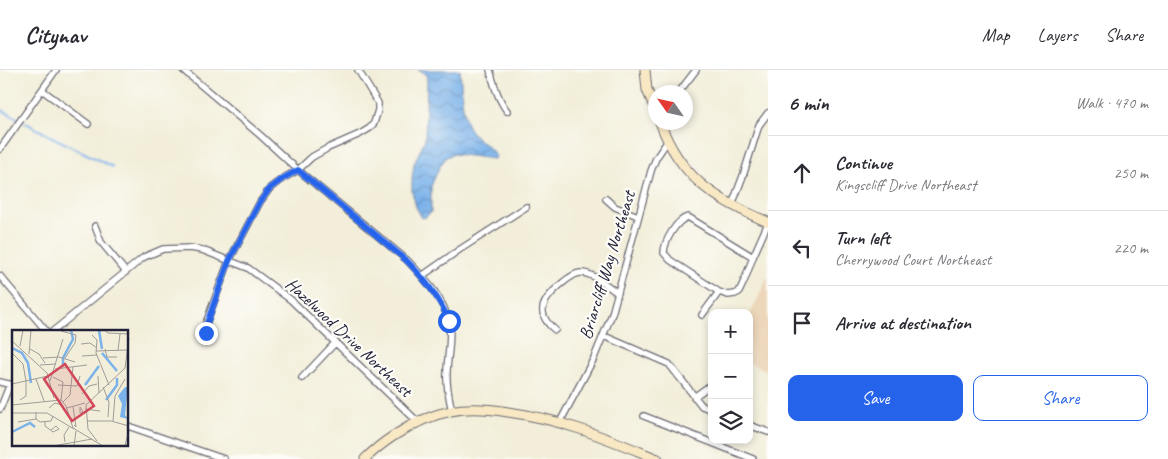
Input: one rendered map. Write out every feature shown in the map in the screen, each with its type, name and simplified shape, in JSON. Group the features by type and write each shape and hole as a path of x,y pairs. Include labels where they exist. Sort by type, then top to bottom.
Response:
{"main road":[{"path":"645,70 648,92"},
{"path":"663,130 667,142 678,160 694,178 720,199 768,223"},
{"path":"365,459 384,443 418,422 452,411 476,409 498,410 537,416 560,422 658,459"}],"street":[{"path":"0,148 56,70"},
{"path":"183,70 298,170 406,260 422,276 442,304 449,321 447,374 452,411"},
{"path":"190,76 195,70"},
{"path":"206,333 206,326 229,261 260,202 270,188 328,148 360,134 374,123 378,103 358,70"},
{"path":"490,70 495,89 502,105 507,111"},
{"path":"684,85 696,70"},
{"path":"42,90 88,124"},
{"path":"732,205 758,125 768,114"},
{"name":"Briarcliff Way Northeast","path":"560,422 604,336 618,293 651,171 656,158 667,142"},
{"path":"606,199 615,207 638,216"},
{"path":"422,276 526,207"},
{"path":"678,213 683,218"},
{"path":"753,257 688,217 683,218 665,243 664,253 670,260 719,292 728,295 738,292 768,223"},
{"path":"95,226 101,242 126,272"},
{"name":"Hazelwood Drive Northeast","path":"54,330 144,257 163,249 190,248 202,250 248,268 291,300 418,422"},
{"path":"555,330 547,323 544,317 543,304 547,296 580,271 618,293"},
{"path":"0,276 45,330"},
{"path":"702,315 719,292"},
{"path":"604,336 669,364 694,397 702,406 708,408"},
{"path":"302,378 336,342"},
{"path":"0,382 12,385 0,409"},
{"path":"694,397 708,387"},
{"path":"644,416 708,438"},
{"path":"129,426 224,459"},
{"path":"753,426 768,432"},
{"path":"722,444 753,459"}],"shaded area":[{"path":"768,276 768,371 753,365 753,309"}],"water":[{"path":"418,70 460,70 465,119 474,135 491,149 496,156 494,159 454,154 446,157 431,186 431,212 422,218 416,207 412,191 414,164 425,139 427,82 426,74"}],"waterway":[{"path":"0,109 113,167"}],"route":[{"path":"206,333 206,326 229,261 260,202 270,188 290,173 298,170 406,260 422,276 442,304 449,321"}]}
